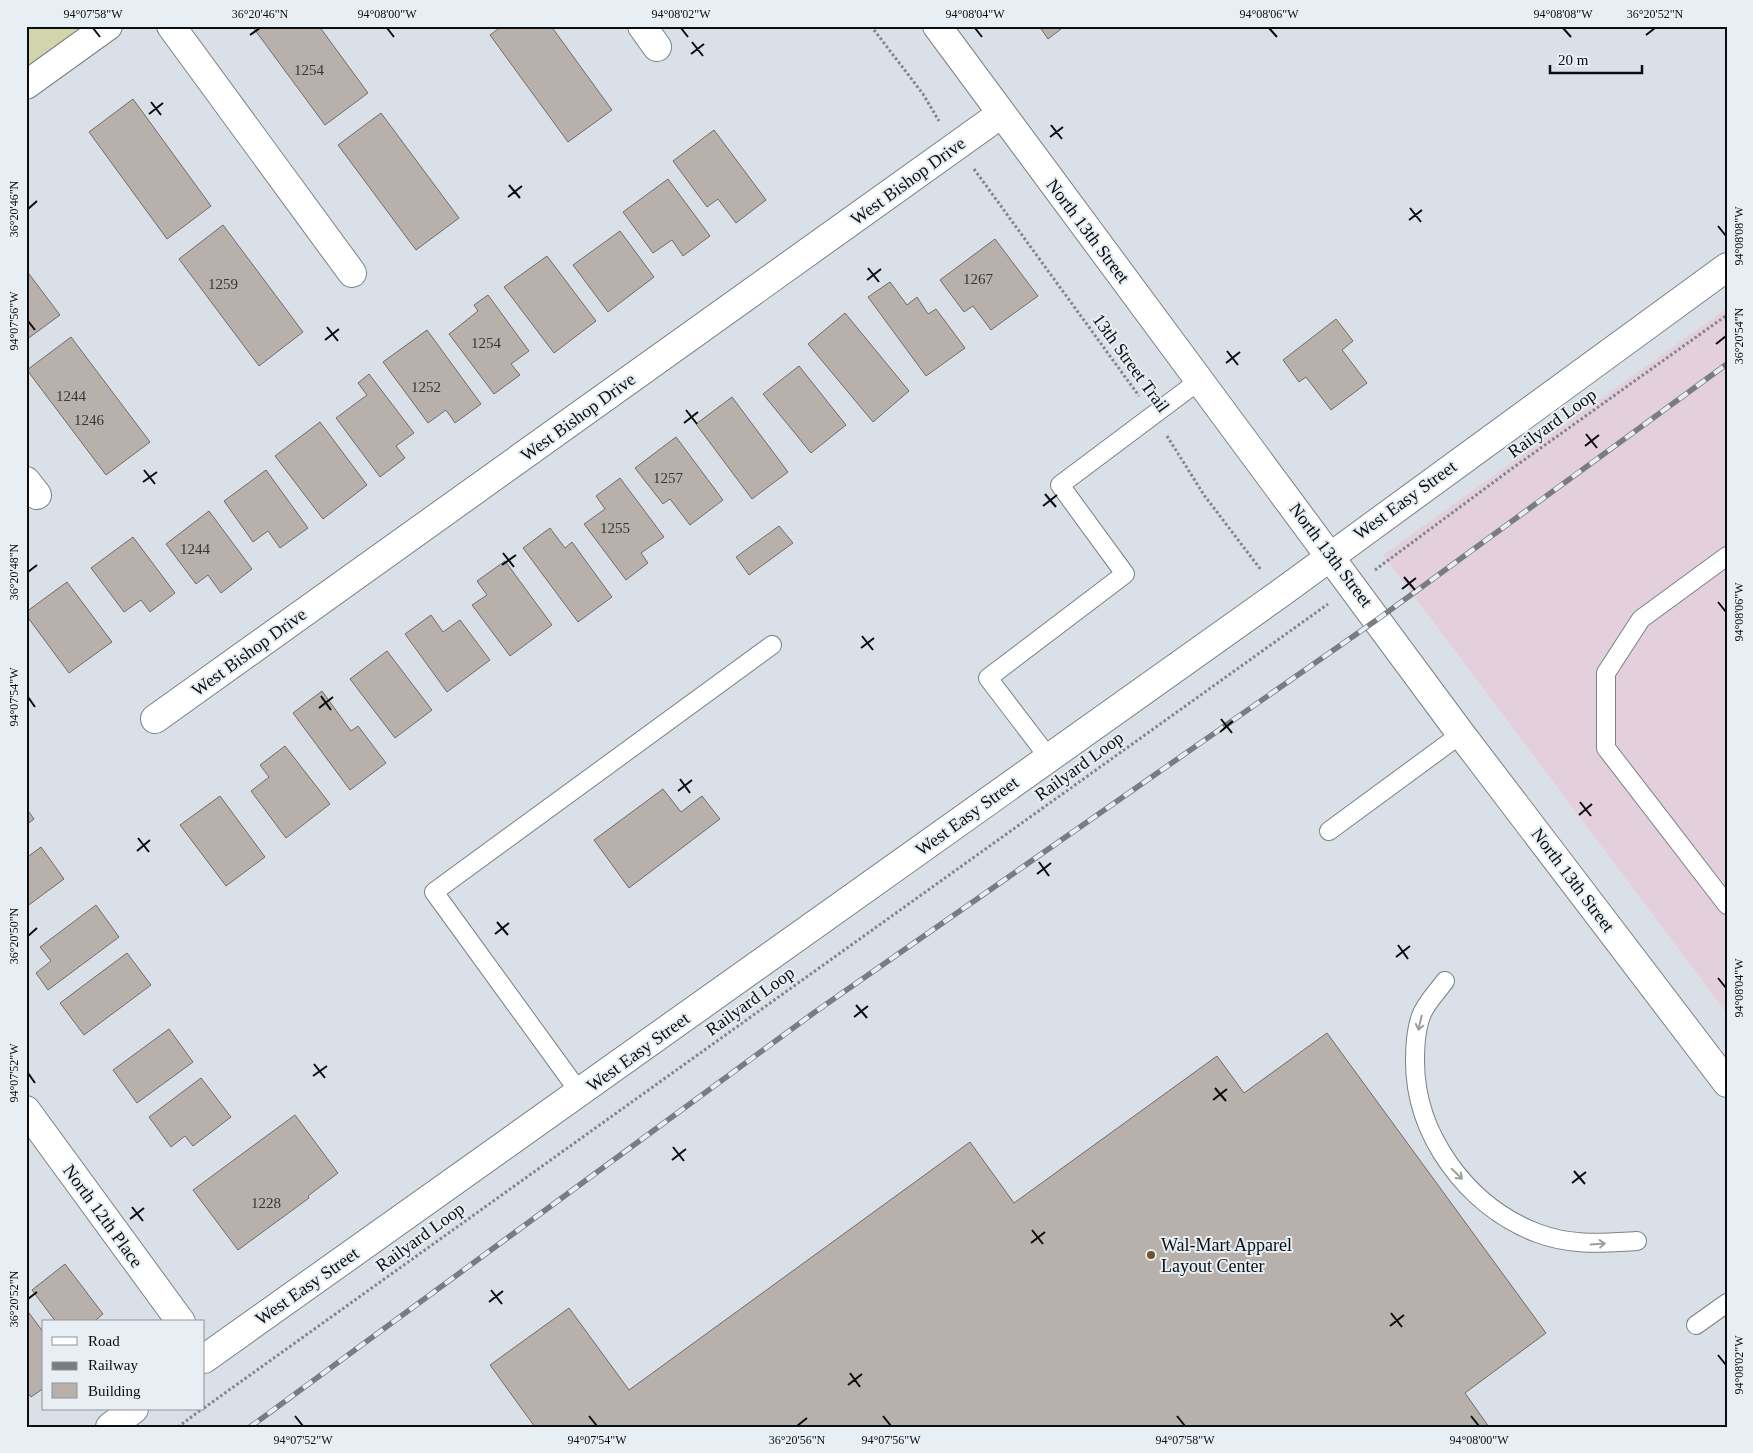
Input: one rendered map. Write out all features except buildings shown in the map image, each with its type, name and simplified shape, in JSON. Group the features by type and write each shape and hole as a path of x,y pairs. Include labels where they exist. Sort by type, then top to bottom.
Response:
{"street":[{"path":"26,85 108,26"},
{"path":"171,26 352,273"},
{"name":"North 13th Street","path":"936,26 1461,734 1727,1083"},
{"name":"West Bishop Drive","path":"155,719 1001,114"},
{"name":"West Easy Street","path":"205,1357 580,1093 1278,594 1727,267"},
{"name":"North 12th Place","path":"26,1110 179,1320"},
{"path":"110,1427 133,1410"}],"lane":[{"path":"1049,758 988,678 1125,574 1060,485 1200,380"},
{"path":"1727,556 1641,620 1606,672 1606,748 1727,905"},
{"path":"580,1093 434,892 772,645"},
{"path":"1330,831 1461,734"},
{"path":"1445,982 1421,1015 1415,1044 1415,1084 1427,1127 1451,1167 1493,1209 1536,1233 1582,1245 1638,1241"},
{"path":"1696,1324 1727,1303"}],"path":[{"path":"871,26 923,94 939,120"},
{"name":"13th Street Trail","path":"976,172 1153,416 1204,495 1262,572"},
{"name":"Railyard Loop","path":"1395,556 1510,470 1727,315"},
{"name":"Railyard Loop","path":"205,1408 1311,616"},
{"name":"Railyard Loop","path":"178,1427 202,1410"}],"shaded area":[{"path":"1727,308 1727,1014 1383,555"}],"green space":[{"path":"26,26 115,26 26,90"}],"railway":[{"path":"250,1427 815,1012 1378,619 1727,364"}],"place":[{"name":"Wal-Mart Apparel Layout Center","path":"1151,1255"}]}
